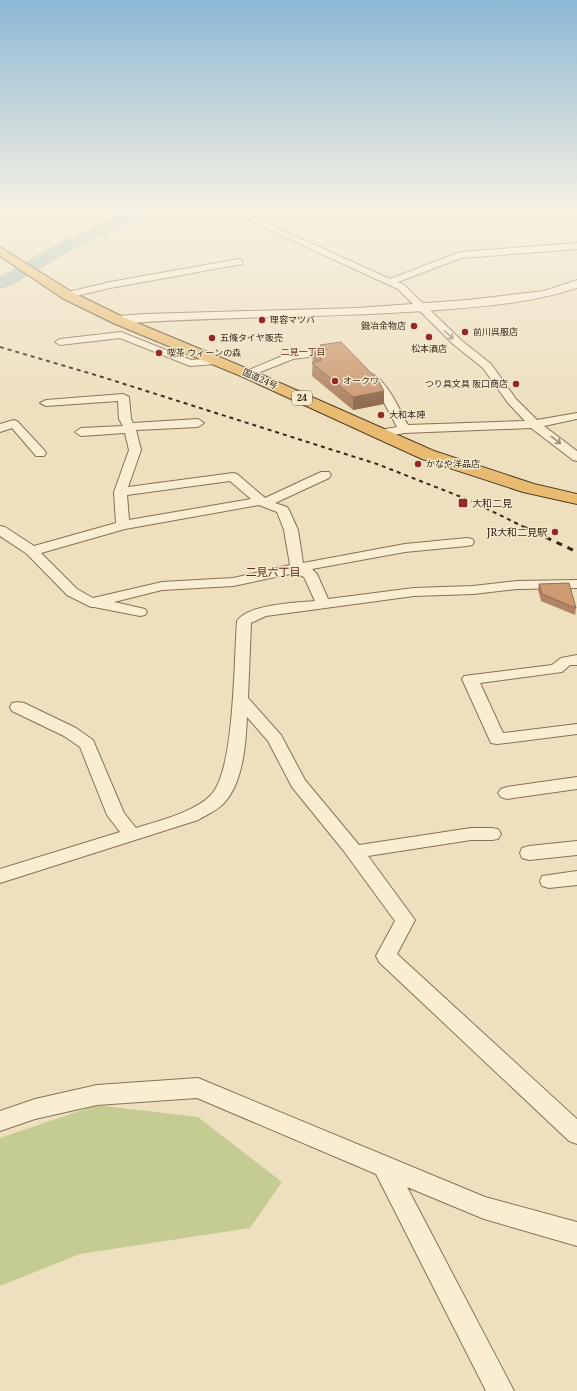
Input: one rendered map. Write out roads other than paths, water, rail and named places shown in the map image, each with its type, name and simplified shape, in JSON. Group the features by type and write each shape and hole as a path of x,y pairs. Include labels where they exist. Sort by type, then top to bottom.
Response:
{"highway":[{"name":"国道24号","path":"38,276 67,295 118,320 248,374 428,455 529,488 577,499"}],"street":[{"path":"67,295 110,284 157,276"},
{"path":"376,276 409,293 457,342 487,366 512,401 534,424 577,458"},
{"path":"390,282 405,276"},
{"path":"118,320 357,312 512,300 546,294 577,284"},
{"path":"60,342 121,335 190,363 215,361"},
{"path":"248,374 291,356 344,350"},
{"path":"359,366 384,391 404,429"},
{"path":"46,403 123,397 124,419 129,428 135,450 120,492 123,525"},
{"path":"379,434 404,429 534,424 577,416"},
{"path":"81,432 198,422"},
{"path":"0,428 14,424 40,453"},
{"path":"32,550 123,525 263,502 325,475"},
{"path":"120,492 233,477 263,502 282,510 291,530 297,568"},
{"path":"0,530 32,550 72,592 90,603 131,609 140,612"},
{"path":"90,603 162,586 233,582 297,568 404,548 467,542"},
{"path":"297,568 310,574 323,603"},
{"path":"0,876 192,816 218,800 230,778 238,744 244,621 262,612 414,592 473,590 517,585 577,584"},
{"path":"577,660 566,661 556,669 470,679 497,739 577,729"},
{"path":"240,698 275,739 298,783 354,852 405,920 386,956 577,1134"},
{"path":"18,707 70,732 87,744 116,815 132,835"},
{"path":"507,793 577,783"},
{"path":"354,852 471,834 492,834"},
{"path":"529,853 577,848"},
{"path":"549,881 577,878"},
{"path":"0,1121 35,1109 97,1095 198,1088 484,1208 577,1234"},
{"path":"384,1167 500,1391"}],"waterway":[{"path":"0,284 15,276"}],"railway":[{"path":"0,347 99,376 377,464 469,500 526,528"},
{"path":"524,527 577,552"}],"place":[{"name":"理容マツバ","path":"262,320"},
{"name":"鍛冶金物店","path":"414,326"},
{"name":"前川呉服店","path":"465,332"},
{"name":"松本酒店","path":"429,337"},
{"name":"五條タイヤ販売","path":"212,338"},
{"name":"喫茶 ウィーンの森","path":"159,353"},
{"name":"オークワ","path":"335,381"},
{"name":"つり具文具 阪口商店","path":"516,384"},
{"name":"大和本陣","path":"381,415"},
{"name":"かなや洋品店","path":"418,464"},
{"name":"大和二見","path":"463,503"},
{"name":"JR大和二見駅","path":"555,532"}],"district":[{"name":"二見一丁目","path":"303,352"},
{"name":"二見六丁目","path":"273,572"}]}
